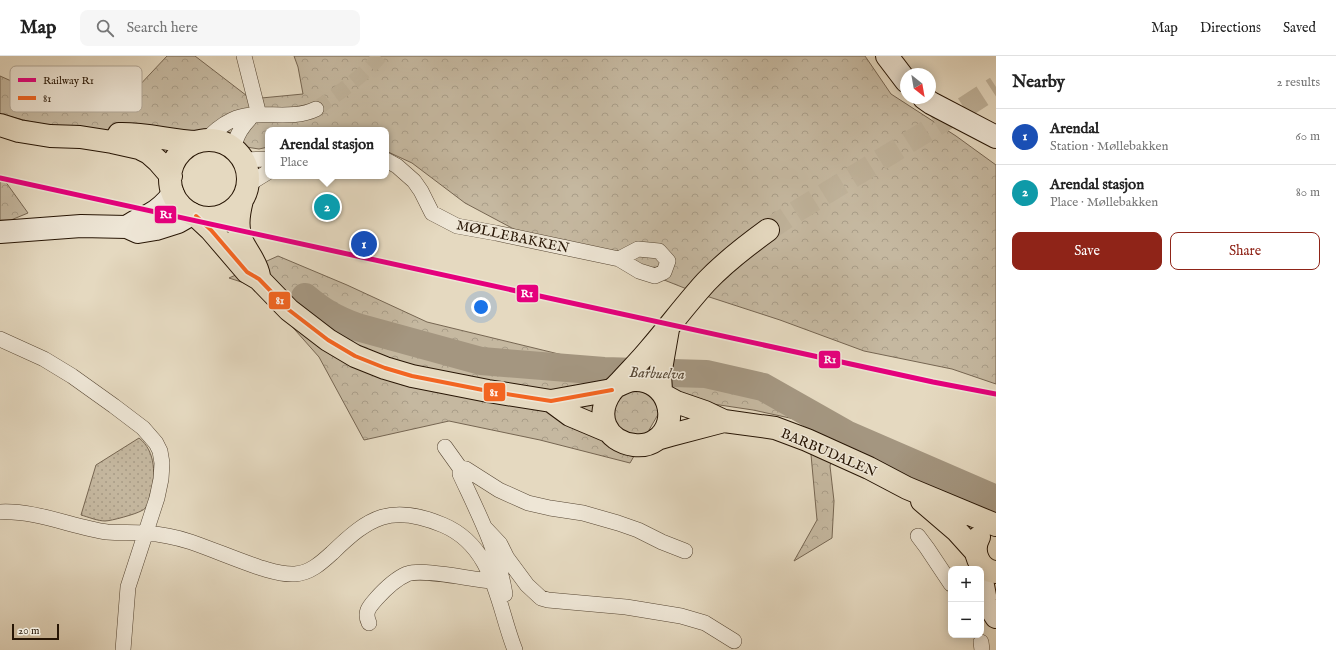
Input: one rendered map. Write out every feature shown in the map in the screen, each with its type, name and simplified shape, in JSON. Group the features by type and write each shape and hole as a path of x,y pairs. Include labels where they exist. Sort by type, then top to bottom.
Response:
{"main road":[{"path":"887,56 900,73"},
{"path":"933,104 996,137"},
{"path":"0,125 19,131 50,136 80,137 112,142 139,148 149,153 158,161 172,185 181,206 189,217 231,240 247,272 259,279 289,310 309,327 328,340 361,358 385,368 412,376 488,391 551,401 614,388 625,382 635,380 649,382 663,393"},
{"path":"80,137 107,134 132,134 183,141 220,142 238,154 247,172 245,192 238,213 238,227 231,240"},
{"path":"127,227 134,221 148,216 162,208 172,185 173,167 176,159 189,146 201,142"},
{"path":"0,232 81,226 127,227 138,232 156,229 189,217 211,218 226,214 232,211 245,192"},
{"path":"669,328 660,375 663,393 668,402 670,413 666,428 657,439 647,444 640,446 624,444 608,431 604,422 603,412 605,401 614,388 669,328 706,282 730,259 768,230"},
{"name":"BARBUDALEN","path":"663,393 676,402 705,412 724,421 775,428 807,440 869,468 907,488 996,526"},
{"path":"551,401 570,415 608,431"},
{"name":"BARBUDALEN","path":"657,439 724,421"},
{"name":"BARBUDALEN","path":"907,488 957,531 982,566"},
{"path":"982,566 977,542 982,534 989,528 996,526"},
{"path":"984,584 986,601 996,618"}],"street":[{"path":"244,56 256,115"},
{"path":"201,142 222,125 243,116 298,115 316,109"},
{"path":"256,115 244,124 237,135 238,154 265,158"},
{"name":"MØLLEBAKKEN","path":"389,162 397,166 414,181 432,213 457,226 619,259"},
{"path":"245,192 265,175"},
{"path":"0,339 44,359 72,376 143,428 152,436 160,451 162,463 161,479 157,498 128,587 125,614 125,643 123,650"},
{"path":"445,447 460,468 460,474 485,528 500,566 507,604 504,617"},
{"path":"460,468 466,469 499,490 528,503 618,523 638,530 685,551"},
{"path":"0,512 27,514 108,532 145,532 166,535 237,560 284,574 295,574 313,569 323,562 351,534 374,519 400,515 419,517 454,531 476,550 483,560 493,581 507,631 515,650"},
{"path":"485,528 500,544 507,558 526,586 541,598 548,600 626,607 681,616 705,623 734,641"},
{"path":"918,536 948,580"},
{"path":"369,623 366,617 370,605 389,585 408,574 422,572 493,581"}],"green space":[{"path":"167,56 195,56 251,99 303,94 298,67 294,56 865,56 891,94 900,100 900,104 906,104 956,136 996,165 996,384 952,369 864,351 780,320 697,293 611,259 525,235 465,203 412,163 389,152 389,127 265,127 265,148 259,149 168,135 79,134 0,114 0,76 10,80 10,112 142,112 142,83"},
{"path":"0,174 28,213 11,220 0,220"},
{"path":"278,256 347,285 427,322 604,365 698,366 785,391 841,423 830,466 834,501 832,538 794,561 817,520 808,422 753,410 713,404 660,411 630,463 540,440 449,421 364,440 319,357 257,287 229,278"},
{"path":"139,438 145,443 149,450 152,457 154,472 147,506 143,510 134,514 108,521 81,515 96,465"}],"waterway":[{"name":"Barbuelva","path":"305,297 330,315 357,327 481,361 604,371 706,374 763,387 846,434 996,499"}],"tunnel":[{"path":"316,109 358,78 380,56"},
{"path":"768,230 996,87"}],"rail line":[{"name":"R1","path":"0,178 933,382 996,394"}],"transit line":[{"name":"81","path":"196,216 211,230 247,272 259,279 289,310 328,340 355,356 385,368 412,376 488,391 551,401 612,390"}],"place":[{"name":"Arendal stasjon","path":"327,207"},
{"name":"Arendal","path":"364,244"}]}
